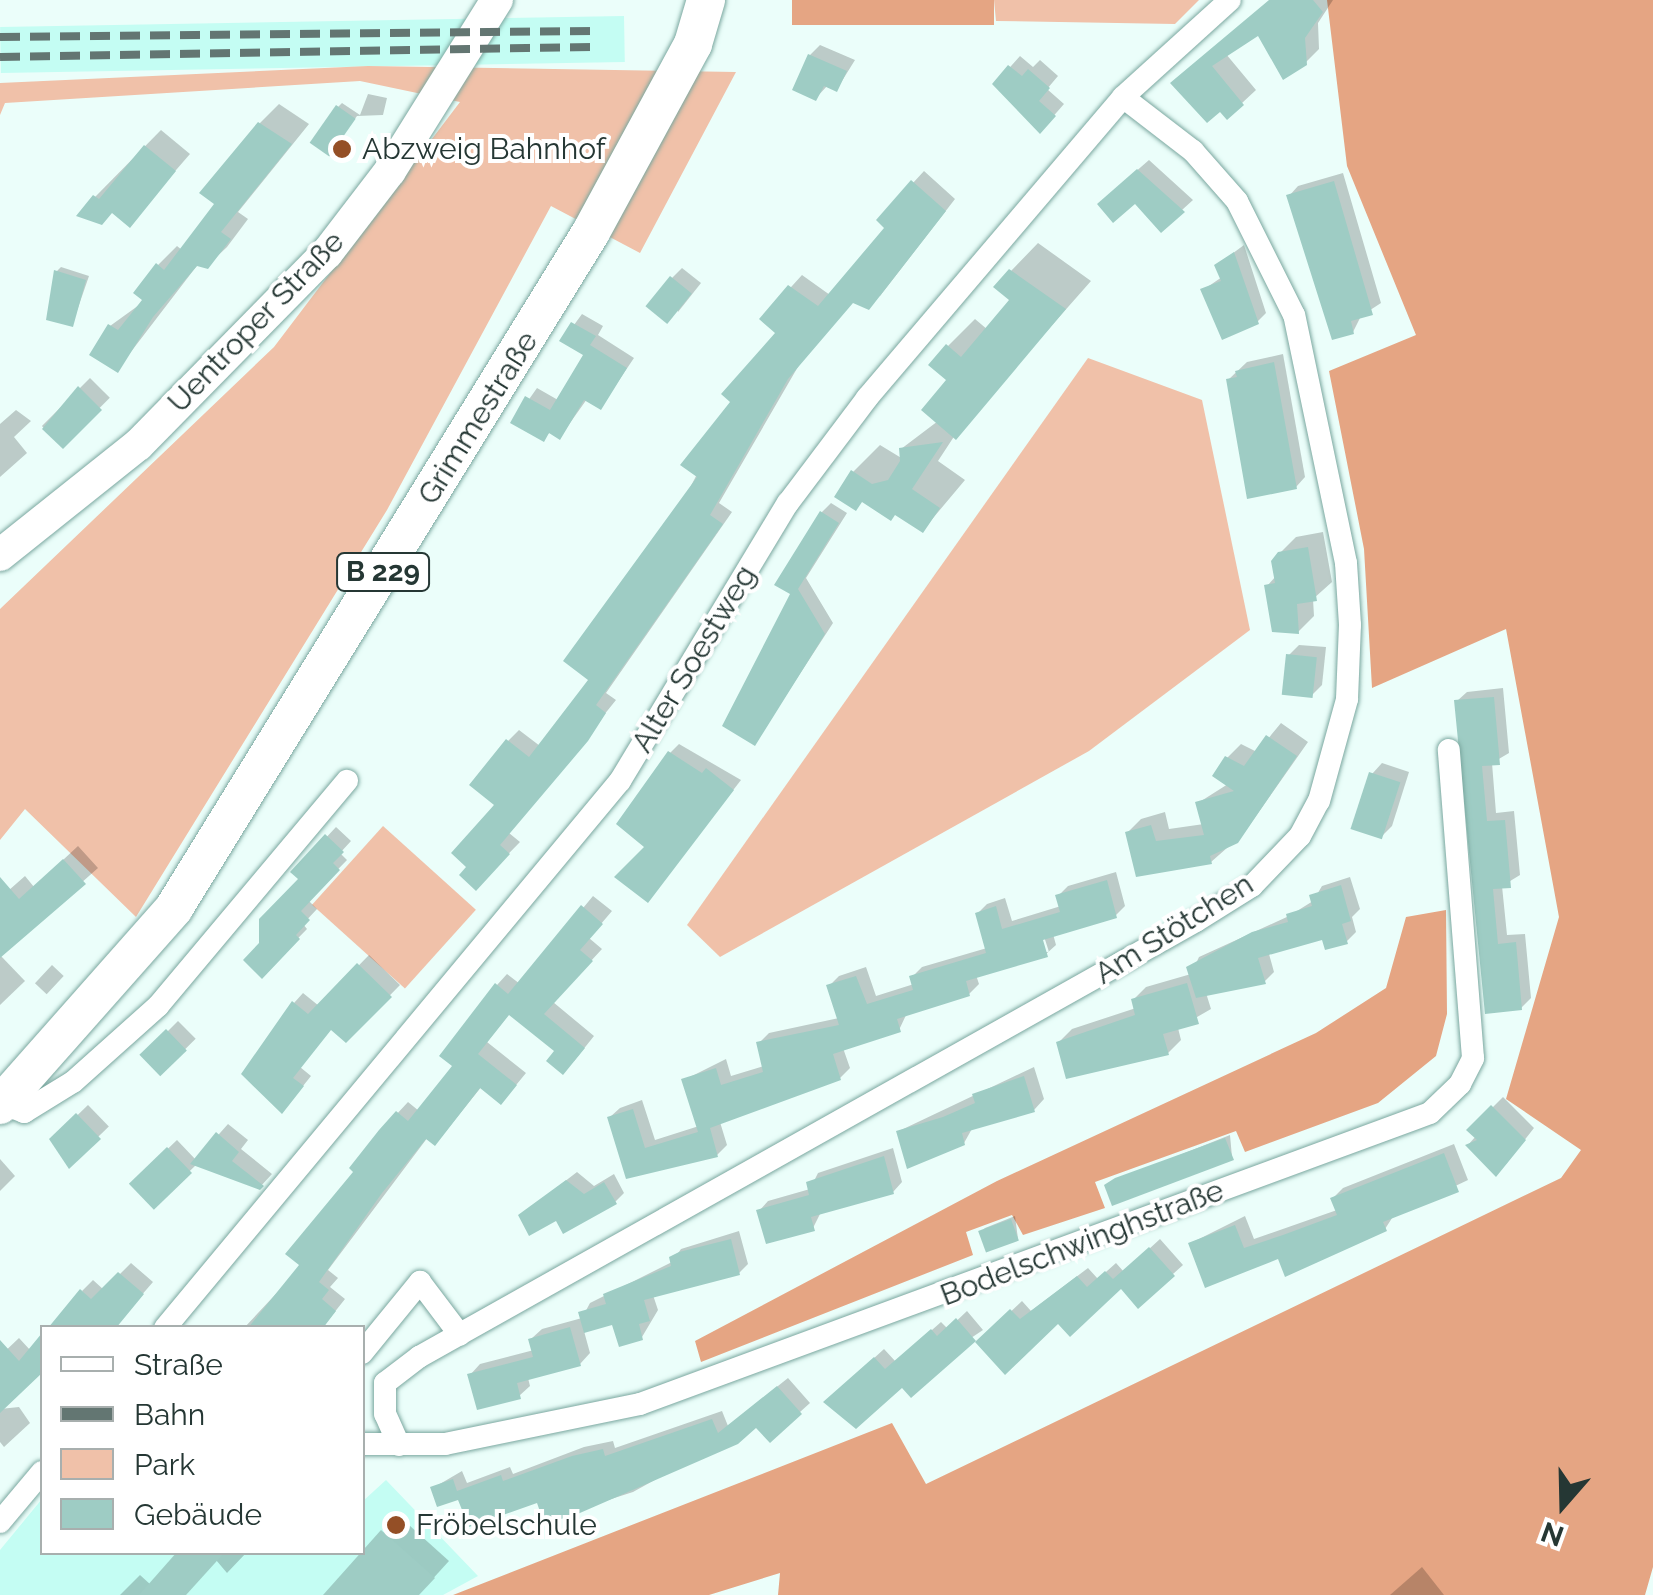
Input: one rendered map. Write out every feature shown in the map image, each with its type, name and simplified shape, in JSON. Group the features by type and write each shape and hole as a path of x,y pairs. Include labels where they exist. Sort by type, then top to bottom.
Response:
{"main road":[{"name":"Uentroper Straße","path":"0,556 138,445 280,305 390,171 497,0"},
{"name":"Grimmestraße","path":"1,1104 145,948 213,848 591,232 693,44 706,0"}],"street":[{"name":"Alter Soestweg","path":"169,1325 620,781 830,446 1122,97 1230,0"},
{"name":"Am Stötchen","path":"399,1445 384,1414 385,1383 460,1335 1196,921 1252,886 1300,836 1319,800 1348,699 1350,624 1346,564 1294,315 1237,201 1193,151 1122,97"},
{"name":"Bodelschwinghstraße","path":"365,1444 399,1445 526,1432 640,1404 1430,1113 1460,1084 1473,1058 1449,750"},
{"name":"Grimmestraße","path":"1,1104 24,1112 73,1082 158,1006 347,781"},
{"path":"365,1348 420,1282 460,1335"},
{"path":"0,1522 40,1474"}],"shaded area":[{"path":"792,0 994,0 994,25 792,25"},
{"path":"1327,0 1653,0 1653,1567 1645,1595 778,1595 780,1573 709,1595 453,1595 892,1423 926,1484 1561,1178 1581,1150 1506,1099 1559,917 1506,629 1372,688 1364,549 1329,371 1416,335 1347,166"},
{"path":"624,16 625,62 1,73 0,27"},
{"path":"1446,910 1447,1014 1436,1056 1378,1103 1245,1152 1236,1131 1095,1182 1105,1208 1023,1235 1012,1215 966,1232 973,1255 701,1362 695,1341 997,1181 1316,1033 1386,988 1406,917"},
{"name":"Fröbelschule","path":"386,1480 478,1576 443,1595 0,1595 0,1550 40,1501 40,1555 365,1555 365,1499"}],"green space":[{"path":"994,0 1199,0 1175,24 996,21"},
{"path":"368,66 736,72 640,253 551,206 387,510 136,917 25,809 0,840 0,609 274,347 460,102 360,81 5,103 0,115 0,83"},
{"path":"1088,358 1202,400 1250,630 1089,751 720,957 687,925"},
{"path":"383,826 476,910 405,988 312,905"}],"building":[{"path":"1269,0 1313,0 1323,12 1305,38 1307,65 1283,80 1258,36 1212,66 1244,105 1227,120 1220,112 1207,123 1170,83"},
{"path":"808,54 847,71 837,92 824,86 816,101 792,90"},
{"path":"1008,65 1022,76 1028,69 1050,88 1039,101 1056,116 1040,134 992,84"},
{"path":"336,105 356,119 329,156 310,143"},
{"path":"258,122 292,144 221,232 231,239 208,269 197,266 153,317 118,373 89,355 108,324 118,330 142,300 133,293 156,263 164,270 214,204 199,193"},
{"path":"144,145 176,171 130,228 112,213 102,225 76,216 93,195 99,199"},
{"path":"1137,169 1185,212 1161,233 1135,204 1113,223 1097,204"},
{"path":"911,180 946,211 869,310 853,303 788,379 710,515 723,524 596,705 606,713 588,741 500,845 510,854 476,891 459,875 466,867 451,853 494,805 469,785 506,739 529,757 588,680 563,661 697,477 680,465 730,402 721,394 775,333 759,319 788,285 818,306 884,228 876,220"},
{"path":"1334,181 1373,315 1351,321 1354,334 1332,340 1286,195"},
{"path":"1234,252 1259,324 1222,340 1200,289 1221,281 1214,265"},
{"path":"1009,269 1066,309 956,440 921,410 946,380 928,365 946,344 961,357 1009,300 993,287"},
{"path":"54,270 86,280 73,327 46,320"},
{"path":"670,276 692,294 667,324 645,306"},
{"path":"571,322 596,336 590,345 627,368 601,410 584,400 560,440 549,433 544,442 510,423 525,396 550,410 583,355 559,341"},
{"path":"1274,362 1297,489 1247,499 1226,379 1237,377 1235,371"},
{"path":"78,386 102,410 63,449 42,429"},
{"path":"943,442 912,489 940,508 923,533 895,515 891,521 862,502 856,511 834,497 851,470 872,484 888,480 900,461 899,448"},
{"path":"820,511 839,523 798,589 825,634 755,746 722,726 790,594 774,585"},
{"path":"1308,547 1317,601 1297,604 1299,634 1272,632 1264,585 1275,583 1271,561 1278,552"},
{"path":"1286,654 1317,657 1313,698 1282,695"},
{"path":"1494,697 1500,765 1482,766 1487,821 1505,820 1511,888 1493,889 1498,944 1516,942 1522,1010 1485,1014 1454,700"},
{"path":"1266,735 1297,756 1238,843 1210,856 1212,864 1136,877 1125,832 1151,825 1156,841 1204,835 1195,802 1234,791 1212,776 1225,756 1244,766"},
{"path":"668,751 702,773 706,768 734,790 648,903 614,877 644,847 616,824"},
{"path":"1369,772 1400,782 1382,839 1350,829"},
{"path":"325,834 344,852 333,863 340,870 301,911 310,920 296,935 300,939 262,979 243,960 259,943 259,919 298,879 290,872"},
{"path":"63,859 86,884 0,958 0,877 19,899"},
{"path":"1107,880 1117,918 1043,940 1048,957 966,981 970,996 897,1019 901,1032 833,1054 841,1080 710,1128 718,1157 626,1179 607,1117 633,1109 645,1148 698,1132 681,1079 716,1068 721,1085 763,1072 756,1042 839,1025 826,985 856,976 867,1004 913,990 909,976 986,953 975,913 996,906 1002,929 1060,912 1055,895"},
{"path":"1341,885 1351,921 1342,924 1348,944 1325,950 1322,940 1258,958 1266,984 1196,998 1186,967 1252,932 1288,922 1286,914 1312,906 1309,895"},
{"path":"581,905 603,924 580,950 593,961 544,1014 585,1048 563,1075 546,1061 554,1051 509,1015 478,1054 517,1085 501,1105 480,1088 435,1146 426,1139 382,1193 319,1282 329,1290 322,1299 336,1311 325,1325 250,1325 299,1265 285,1254 353,1172 349,1168 396,1111 408,1121 452,1066 439,1056 495,983 508,994"},
{"path":"357,963 392,997 346,1043 331,1030 293,1078 304,1086 282,1114 241,1074 292,1001 308,1014"},
{"path":"1187,983 1199,1024 1163,1034 1169,1055 1066,1079 1056,1042 1135,1015 1131,999"},
{"path":"166,1029 187,1051 160,1076 139,1055"},
{"path":"1024,1076 1035,1112 962,1133 965,1145 907,1169 896,1131 943,1117 975,1103 972,1094"},
{"path":"1491,1105 1526,1140 1496,1177 1465,1145 1477,1140 1466,1130"},
{"path":"76,1113 101,1139 69,1169 49,1139"},
{"path":"216,1132 239,1152 232,1161 264,1186 260,1190 190,1164"},
{"path":"1225,1138 1234,1160 1112,1206 1104,1185 1115,1178"},
{"path":"167,1147 192,1173 154,1210 129,1184"},
{"path":"1444,1153 1459,1192 1383,1222 1387,1231 1285,1277 1278,1259 1205,1288 1188,1243 1235,1225 1244,1248 1283,1235 1337,1215 1330,1198"},
{"path":"884,1156 894,1194 811,1217 815,1231 766,1244 756,1210 809,1195 806,1182"},
{"path":"566,1180 584,1194 604,1182 617,1204 563,1234 556,1221 529,1236 518,1215"},
{"path":"1011,1219 1019,1241 986,1253 978,1231"},
{"path":"731,1239 740,1275 644,1300 650,1321 639,1324 643,1340 619,1347 612,1325 584,1333 578,1312 606,1304 603,1294 671,1266 669,1257 679,1252"},
{"path":"1149,1247 1175,1276 1138,1309 1121,1289 1070,1337 1058,1324 1005,1375 975,1342 1010,1309 1020,1319 1077,1276 1087,1287 1105,1271 1113,1279"},
{"path":"118,1272 144,1294 118,1325 50,1325 80,1289 91,1299"},
{"path":"956,1318 976,1341 911,1398 902,1388 856,1429 823,1402 874,1357 885,1369 931,1329 937,1336"},
{"path":"570,1327 581,1366 517,1383 521,1399 477,1410 467,1374 533,1357 528,1339"},
{"path":"40,1335 40,1375 0,1413 0,1340 19,1361"},
{"path":"777,1386 802,1414 770,1443 756,1428 738,1444 573,1516 544,1523 537,1503 469,1527 458,1500 437,1507 430,1487 453,1479 457,1491 501,1475 503,1481 572,1456 603,1449 605,1456 712,1419 718,1433"},
{"path":"381,1530 435,1578 419,1595 323,1595 359,1555 365,1555 365,1548"},
{"path":"174,1555 222,1555 186,1595 139,1595"}],"railway":[{"path":"0,37 594,31"},
{"path":"0,57 592,47"}],"place":[{"name":"Abzweig Bahnhof","path":"342,149"},
{"name":"Fröbelschule","path":"396,1525"}]}
